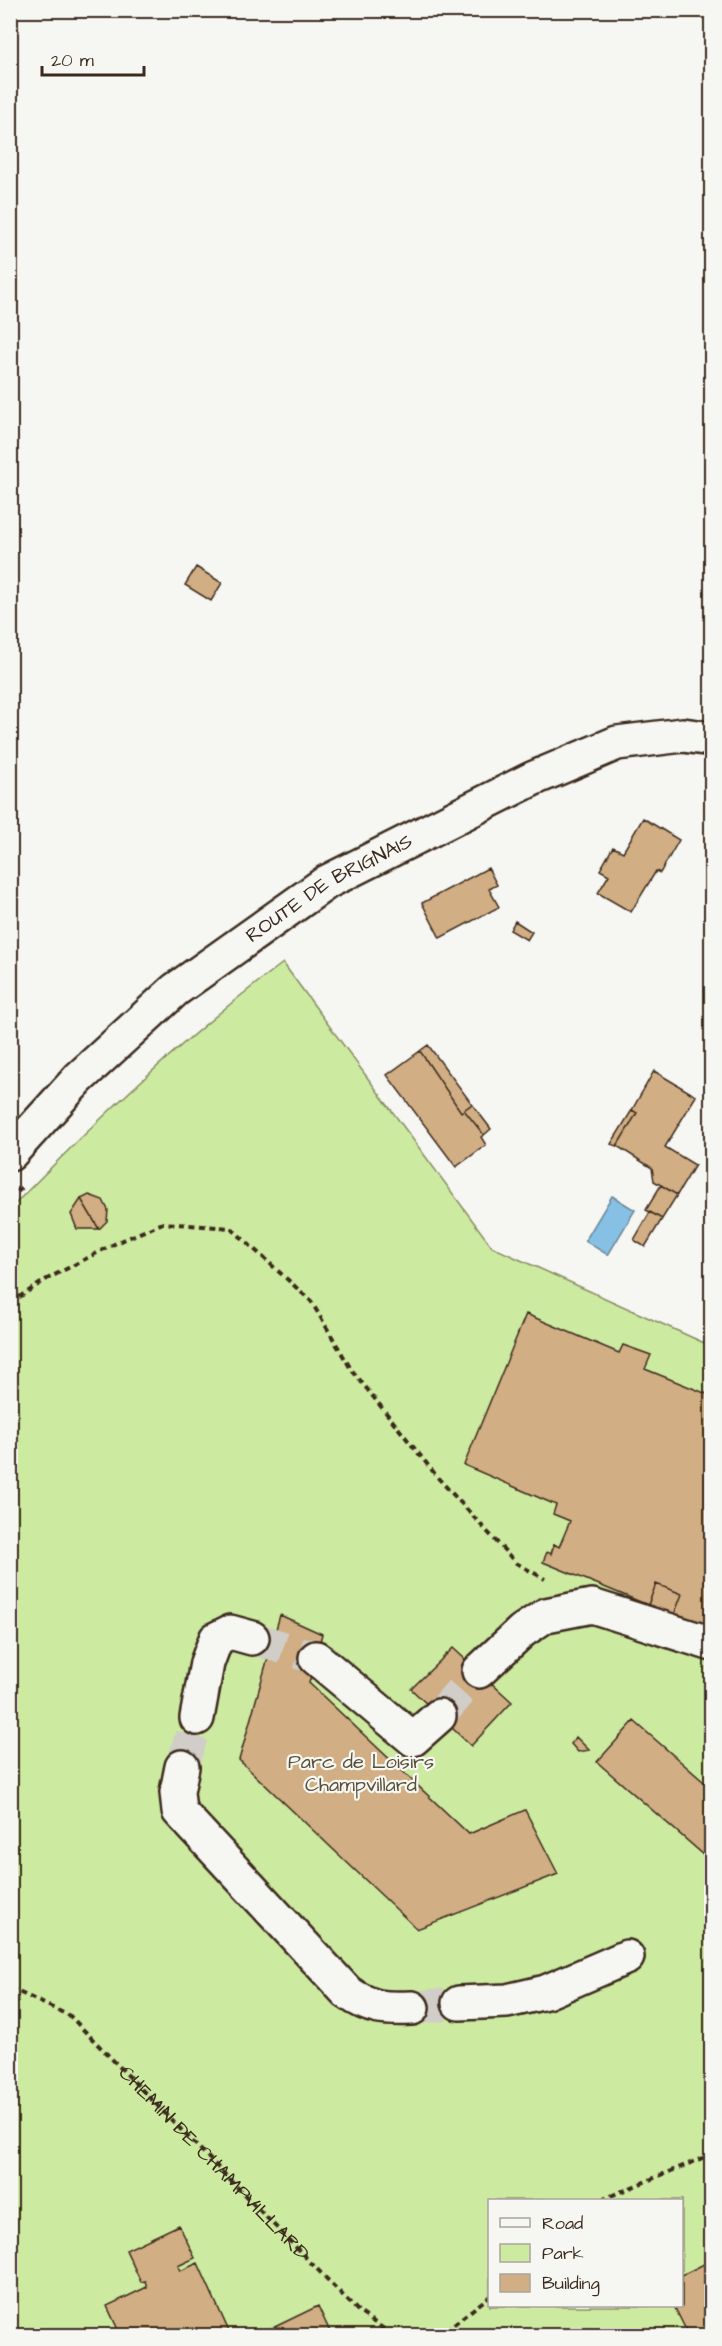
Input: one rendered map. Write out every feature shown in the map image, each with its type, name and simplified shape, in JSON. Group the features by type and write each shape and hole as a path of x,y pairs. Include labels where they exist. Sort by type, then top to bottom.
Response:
{"street":[{"name":"ROUTE DE BRIGNAIS","path":"10,1154 79,1078 175,990 327,882 532,779 617,743 683,735 711,739"},
{"path":"479,1671 522,1631 546,1615 592,1606 711,1644"},
{"path":"197,1718 207,1663 216,1639 230,1632 252,1638"},
{"path":"316,1659 413,1739 439,1716"},
{"path":"182,1767 177,1792 179,1810 347,1992 365,2005 412,2008"},
{"path":"459,2003 507,2001 546,1992 627,1957"}],"path":[{"path":"10,1199 30,1181"},
{"path":"10,1303 47,1279 86,1258 163,1223 231,1228 311,1301 351,1369 439,1479 516,1563 592,1606"},
{"name":"CHEMIN DE CHAMPVILLARD","path":"10,1988 70,2016 359,2312 387,2331 417,2336"},
{"path":"603,2199 711,2154"},
{"path":"425,2336 445,2331 488,2297"}],"green space":[{"name":"Parc de Loisirs Champvillard","path":"283,963 492,1247 711,1346 711,2335 11,2335 11,1208 142,1080 211,1020"}],"water":[{"path":"612,1196 635,1210 608,1255 585,1241"}],"building":[{"path":"196,567 222,583 211,601 185,585"},
{"path":"643,818 679,840 660,873 656,871 631,912 598,893 609,875 600,870 613,847 623,852"},
{"path":"488,868 497,885 489,889 499,907 440,938 422,903"},
{"path":"515,921 532,932 527,940 510,930"},
{"path":"428,1045 472,1104 461,1112 420,1051"},
{"path":"420,1051 461,1112 464,1110 484,1135 481,1137 486,1145 456,1167 387,1075"},
{"path":"654,1071 696,1096 665,1147 695,1165 677,1195 654,1181 652,1168 617,1146 637,1113 632,1110"},
{"path":"472,1104 491,1129 484,1135 464,1110"},
{"path":"632,1110 637,1113 617,1146 611,1144"},
{"path":"661,1185 677,1195 662,1219 646,1210"},
{"path":"89,1195 103,1200 108,1210 107,1221 99,1229 81,1199"},
{"path":"81,1199 99,1229 77,1229 71,1214"},
{"path":"650,1212 662,1219 645,1247 634,1240"},
{"path":"526,1314 619,1353 623,1345 651,1355 645,1369 712,1396 712,1631 674,1615 682,1594 656,1584 648,1605 543,1562 547,1552 551,1554 554,1544 559,1547 570,1521 553,1514 556,1505 464,1465"},
{"path":"656,1584 682,1594 674,1615 648,1605"},
{"path":"280,1615 322,1634 309,1683 469,1834 525,1810 558,1874 417,1929 239,1760"},
{"path":"453,1648 512,1702 471,1746 411,1689"},
{"path":"634,1721 712,1789 712,1862 597,1762"},
{"path":"576,1737 589,1750 578,1752 571,1744"},
{"path":"179,2225 195,2258 178,2266 180,2271 198,2263 231,2336 121,2336 107,2306 147,2287 145,2281 141,2282 126,2250"},
{"path":"712,2260 712,2328 697,2336 689,2336 674,2307 683,2307 683,2274"},
{"path":"318,2306 332,2336 256,2336"}],"tunnel":[{"path":"252,1638 316,1658"},
{"path":"439,1716 479,1671"},
{"path":"182,1767 197,1718"},
{"path":"412,2008 459,2003"}]}
